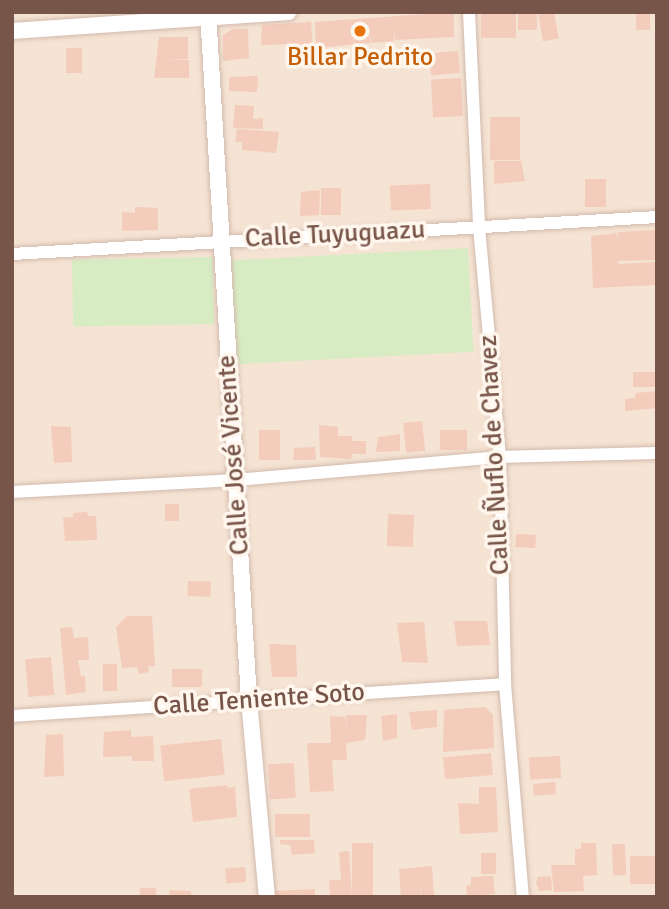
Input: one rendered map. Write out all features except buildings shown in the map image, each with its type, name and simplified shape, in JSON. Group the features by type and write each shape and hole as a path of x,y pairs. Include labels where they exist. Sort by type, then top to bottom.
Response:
{"street":[{"path":"12,31 209,15 288,12"},
{"name":"Calle Ñuflo de Chavez","path":"469,12 479,227 500,457 505,684 523,897"},
{"name":"Calle José Vicente","path":"209,15 220,242 249,700 267,897"},
{"name":"Calle Tuyuguazu","path":"12,254 657,217"},
{"path":"12,492 236,480 500,457 657,453"},
{"name":"Calle Teniente Soto","path":"12,716 505,684"}],"shaded area":[{"path":"12,12 657,12 657,897 12,897"}],"green space":[{"path":"468,248 473,352 234,364 228,261"},
{"path":"213,257 214,324 73,326 72,259"}],"place":[{"name":"Billar Pedrito","path":"360,31"}]}
